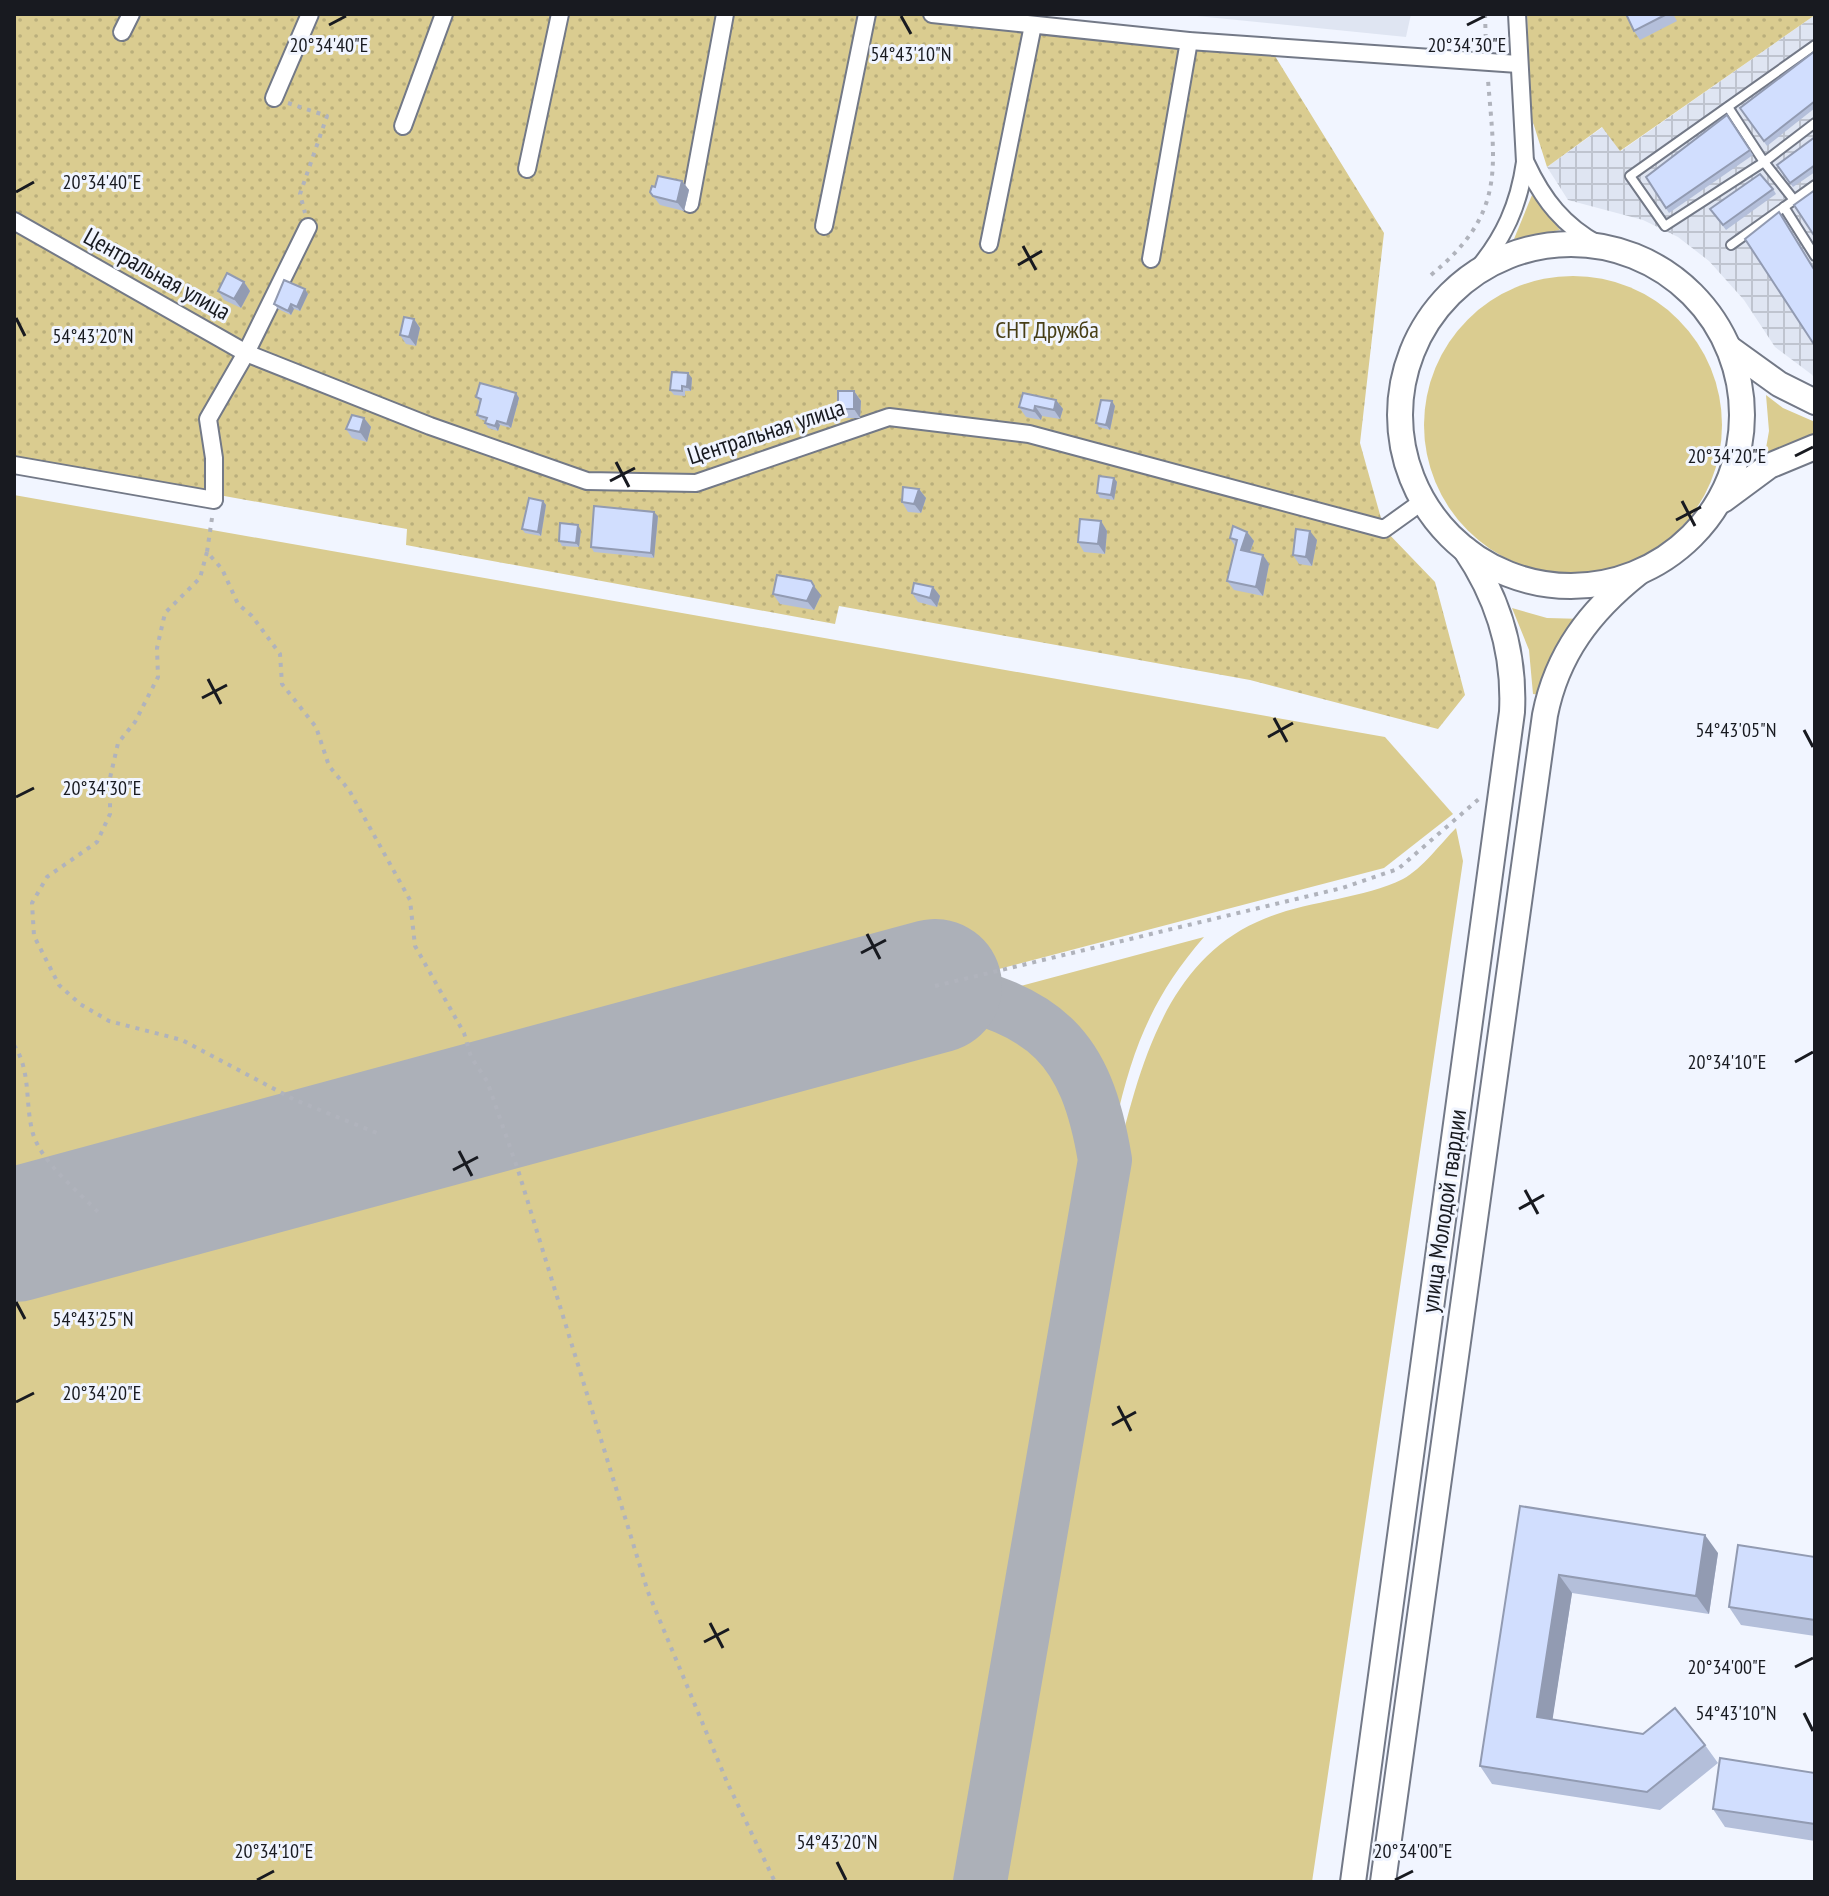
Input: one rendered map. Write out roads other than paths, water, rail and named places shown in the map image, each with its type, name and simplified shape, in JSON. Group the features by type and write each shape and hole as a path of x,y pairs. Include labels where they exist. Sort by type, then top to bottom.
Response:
{"main road":[{"path":"1599,245 1641,258 1677,280 1708,311 1729,348 1739,379 1742,422 1736,465 1718,504 1691,538 1638,573 1596,585 1553,586 1512,576 1465,549 1448,535 1423,501 1401,440 1404,375 1430,317 1476,271 1535,247 1599,245"},
{"path":"1729,348 1779,384 1815,402"},
{"path":"1718,504 1769,466 1815,447"},
{"name":"улица Молодой гвардии","path":"1353,1882 1512,712 1512,660 1508,640 1488,589 1465,549"},
{"name":"улица Молодой гвардии","path":"1383,1882 1545,715 1555,675 1570,645 1600,606 1638,573"}],"street":[{"path":"122,32 131,14"},
{"path":"274,98 310,14"},
{"path":"403,126 444,14"},
{"path":"527,169 560,14"},
{"path":"690,204 725,14"},
{"path":"824,226 867,14"},
{"path":"932,14 1024,21 1189,41 1518,64"},
{"path":"1476,271 1507,228 1522,186 1525,162 1517,14"},
{"path":"989,244 1024,21"},
{"path":"1151,259 1189,41"},
{"path":"1525,162 1536,185 1560,218 1599,245"},
{"name":"Центральная улица","path":"14,221 246,353 430,426 587,481 696,483 889,417 1029,434 1384,529 1423,501"},
{"path":"14,465 214,500 214,458 208,419 246,353 308,227"}],"lane":[{"path":"1815,45 1630,176 1665,226 1764,162 1815,123"},
{"path":"1728,107 1764,162 1794,200"},
{"path":"1731,245 1815,185"},
{"path":"1784,207 1815,256"}],"park label":[{"name":"СНТ Дружба","path":"1047,330"}]}
